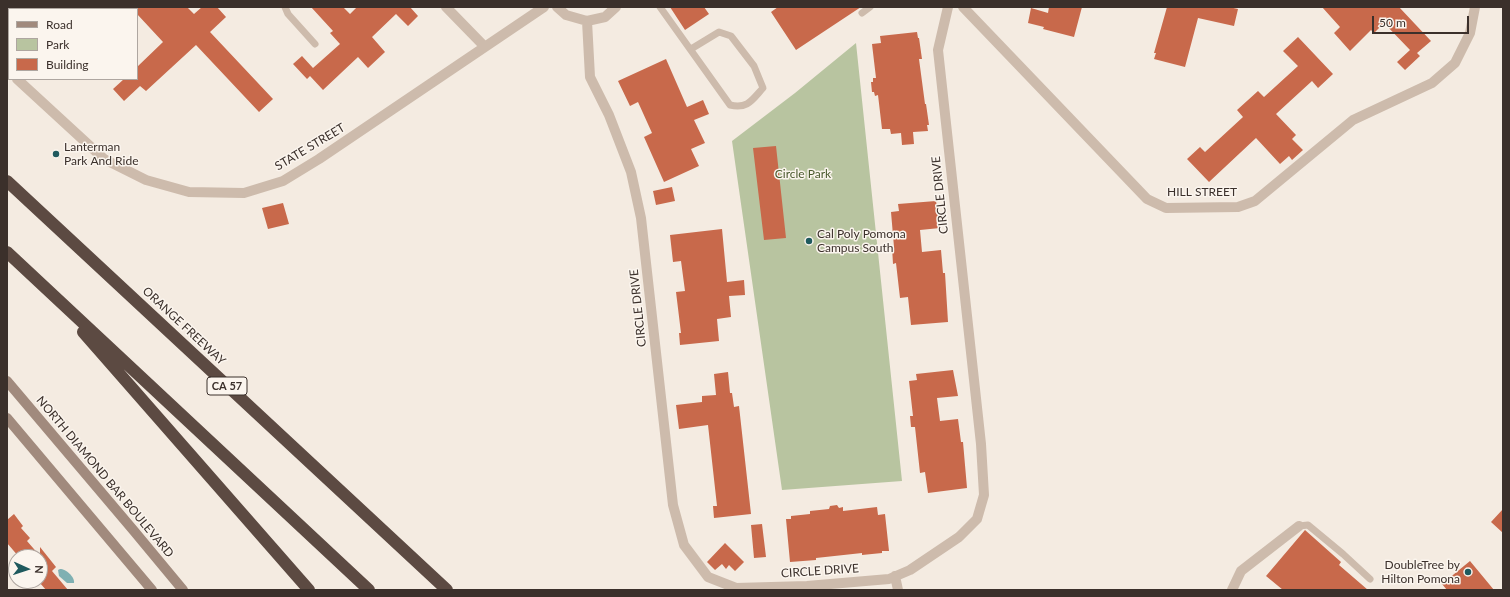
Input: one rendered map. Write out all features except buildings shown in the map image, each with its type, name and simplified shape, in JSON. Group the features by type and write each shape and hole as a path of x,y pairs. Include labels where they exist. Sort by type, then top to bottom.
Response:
{"highway":[{"name":"ORANGE FREEWAY","path":"7,181 447,590"},
{"path":"7,252 369,590"},
{"path":"44,288 309,590"}],"main road":[{"name":"NORTH DIAMOND BAR BOULEVARD","path":"7,381 183,590"},
{"path":"7,418 152,590"}],"street":[{"path":"446,7 485,47"},
{"name":"STATE STREET","path":"18,80 104,159 146,180 189,192 244,193 283,180 319,159 544,7"},
{"path":"557,7 566,15 587,21 605,17 616,7"},
{"name":"CIRCLE DRIVE","path":"587,21 590,77 609,115 631,172 642,218 672,505 684,545 708,577 736,588 808,586 889,579 910,570 959,537 977,519 984,495 981,444 938,50 948,7"},
{"name":"HILL STREET","path":"963,7 1147,199 1166,208 1238,207 1255,201 1353,120 1432,83 1455,63 1470,32 1475,7"},
{"path":"1232,590 1241,571 1299,526"},
{"path":"895,576 898,590"}],"lane":[{"path":"285,7 288,14 315,44"},
{"path":"660,7 730,105 740,107 752,101 763,88 754,66 732,36 719,32 691,49"},
{"path":"862,12 870,7"},
{"path":"1299,526 1308,525 1370,579"}],"green space":[{"name":"Circle Park","path":"856,43 902,481 782,490 732,141 795,93"}],"water":[{"path":"58,570 65,570 70,574 74,583 67,583 59,576"}],"place":[{"name":"Lanterman Park And Ride","path":"56,154"},
{"name":"Cal Poly Pomona Campus South","path":"809,241"},
{"name":"DoubleTree by Hilton Pomona","path":"1468,572"}]}
